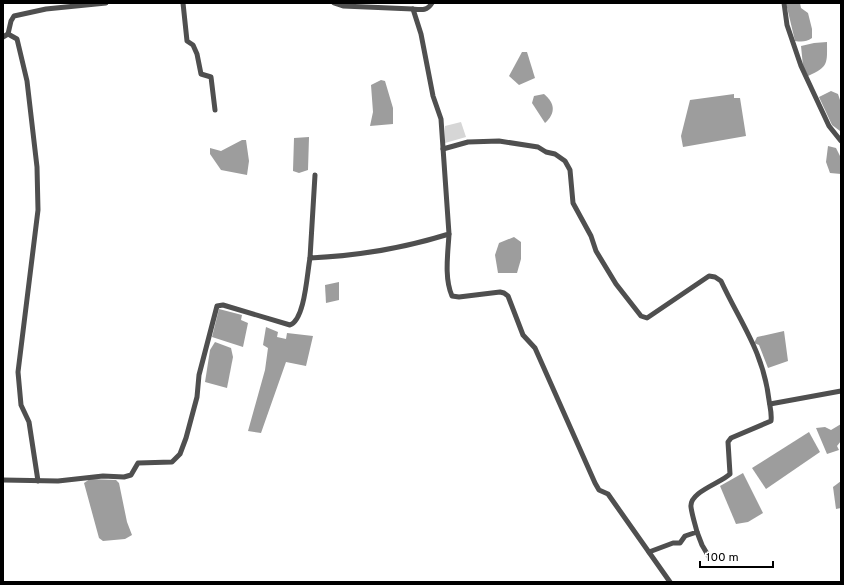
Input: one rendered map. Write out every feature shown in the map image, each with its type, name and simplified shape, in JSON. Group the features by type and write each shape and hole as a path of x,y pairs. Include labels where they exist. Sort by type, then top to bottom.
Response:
{"street":[{"path":"3,37 8,34 11,21 14,16 46,9 106,3"},
{"path":"183,3 187,41 193,45 198,54 198,68 201,74 210,77 215,110"},
{"path":"334,3 343,6 422,10 427,9 432,3"},
{"path":"784,3 787,25 801,66 829,126 841,141"},
{"path":"413,9 422,34 433,96 441,119 449,234 449,290 452,296 459,297 500,292 504,292 508,296 523,335 535,348 595,483 599,490 608,494 670,582"},
{"path":"8,34 17,39 27,81 37,167 38,210 18,372 21,405 29,422 38,481"},
{"path":"443,149 468,142 499,141 538,147 546,152 555,154 565,161 570,170 573,203 591,236 596,251 616,284 644,318 647,318 709,276 715,277 721,281 756,348 763,368 770,404 771,421 732,438 728,442 730,474 696,494 691,501 697,532 709,557"},
{"path":"3,480 58,481 104,476 124,478 131,475 138,463 163,464 177,459 184,447 196,403 199,375 217,306 223,305 290,326 298,319 305,291 310,258 315,175"},
{"path":"310,258 329,258 381,250 449,234"},
{"path":"770,404 841,390"},
{"path":"649,552 673,543 680,543 685,536 697,532"}],"shaded area":[{"path":"786,3 800,3 801,8 808,13 812,29 812,38 800,42 795,41"},
{"path":"827,42 827,60 825,64 820,70 808,76 803,66 801,46"},
{"path":"522,52 527,52 535,78 519,85 509,76"},
{"path":"381,80 385,81 393,108 393,124 370,126 373,112 371,85"},
{"path":"831,91 838,94 841,103 840,131 832,125 819,97"},
{"path":"544,94 548,97 553,108 551,116 545,123 532,103 534,96"},
{"path":"734,94 734,98 740,98 746,136 683,147 681,136 690,100"},
{"path":"461,122 466,137 445,143 445,126"},
{"path":"309,137 308,170 299,173 293,171 294,138"},
{"path":"242,140 246,140 249,161 247,175 221,170 210,154 210,148 221,151"},
{"path":"828,146 836,148 841,158 841,174 830,173 826,162"},
{"path":"514,237 521,242 521,259 517,273 498,273 495,255 499,243"},
{"path":"339,282 339,300 326,303 325,285"},
{"path":"219,309 242,315 241,320 248,323 243,347 212,337"},
{"path":"266,327 278,332 277,337 286,339 287,333 313,336 306,366 286,362 261,433 248,431 265,370 268,348 263,345"},
{"path":"784,331 788,361 768,368 759,345 754,343 757,337"},
{"path":"215,342 231,348 233,357 227,388 205,382 210,350"},
{"path":"841,424 841,441 837,446 839,450 827,454 816,428 825,427 831,430"},
{"path":"809,432 820,452 766,489 752,468"},
{"path":"743,473 763,513 748,522 736,524 720,486"},
{"path":"90,479 116,480 119,483 127,522 132,535 125,539 103,541 99,538 84,483"},
{"path":"841,481 841,508 836,509 833,487"}]}
